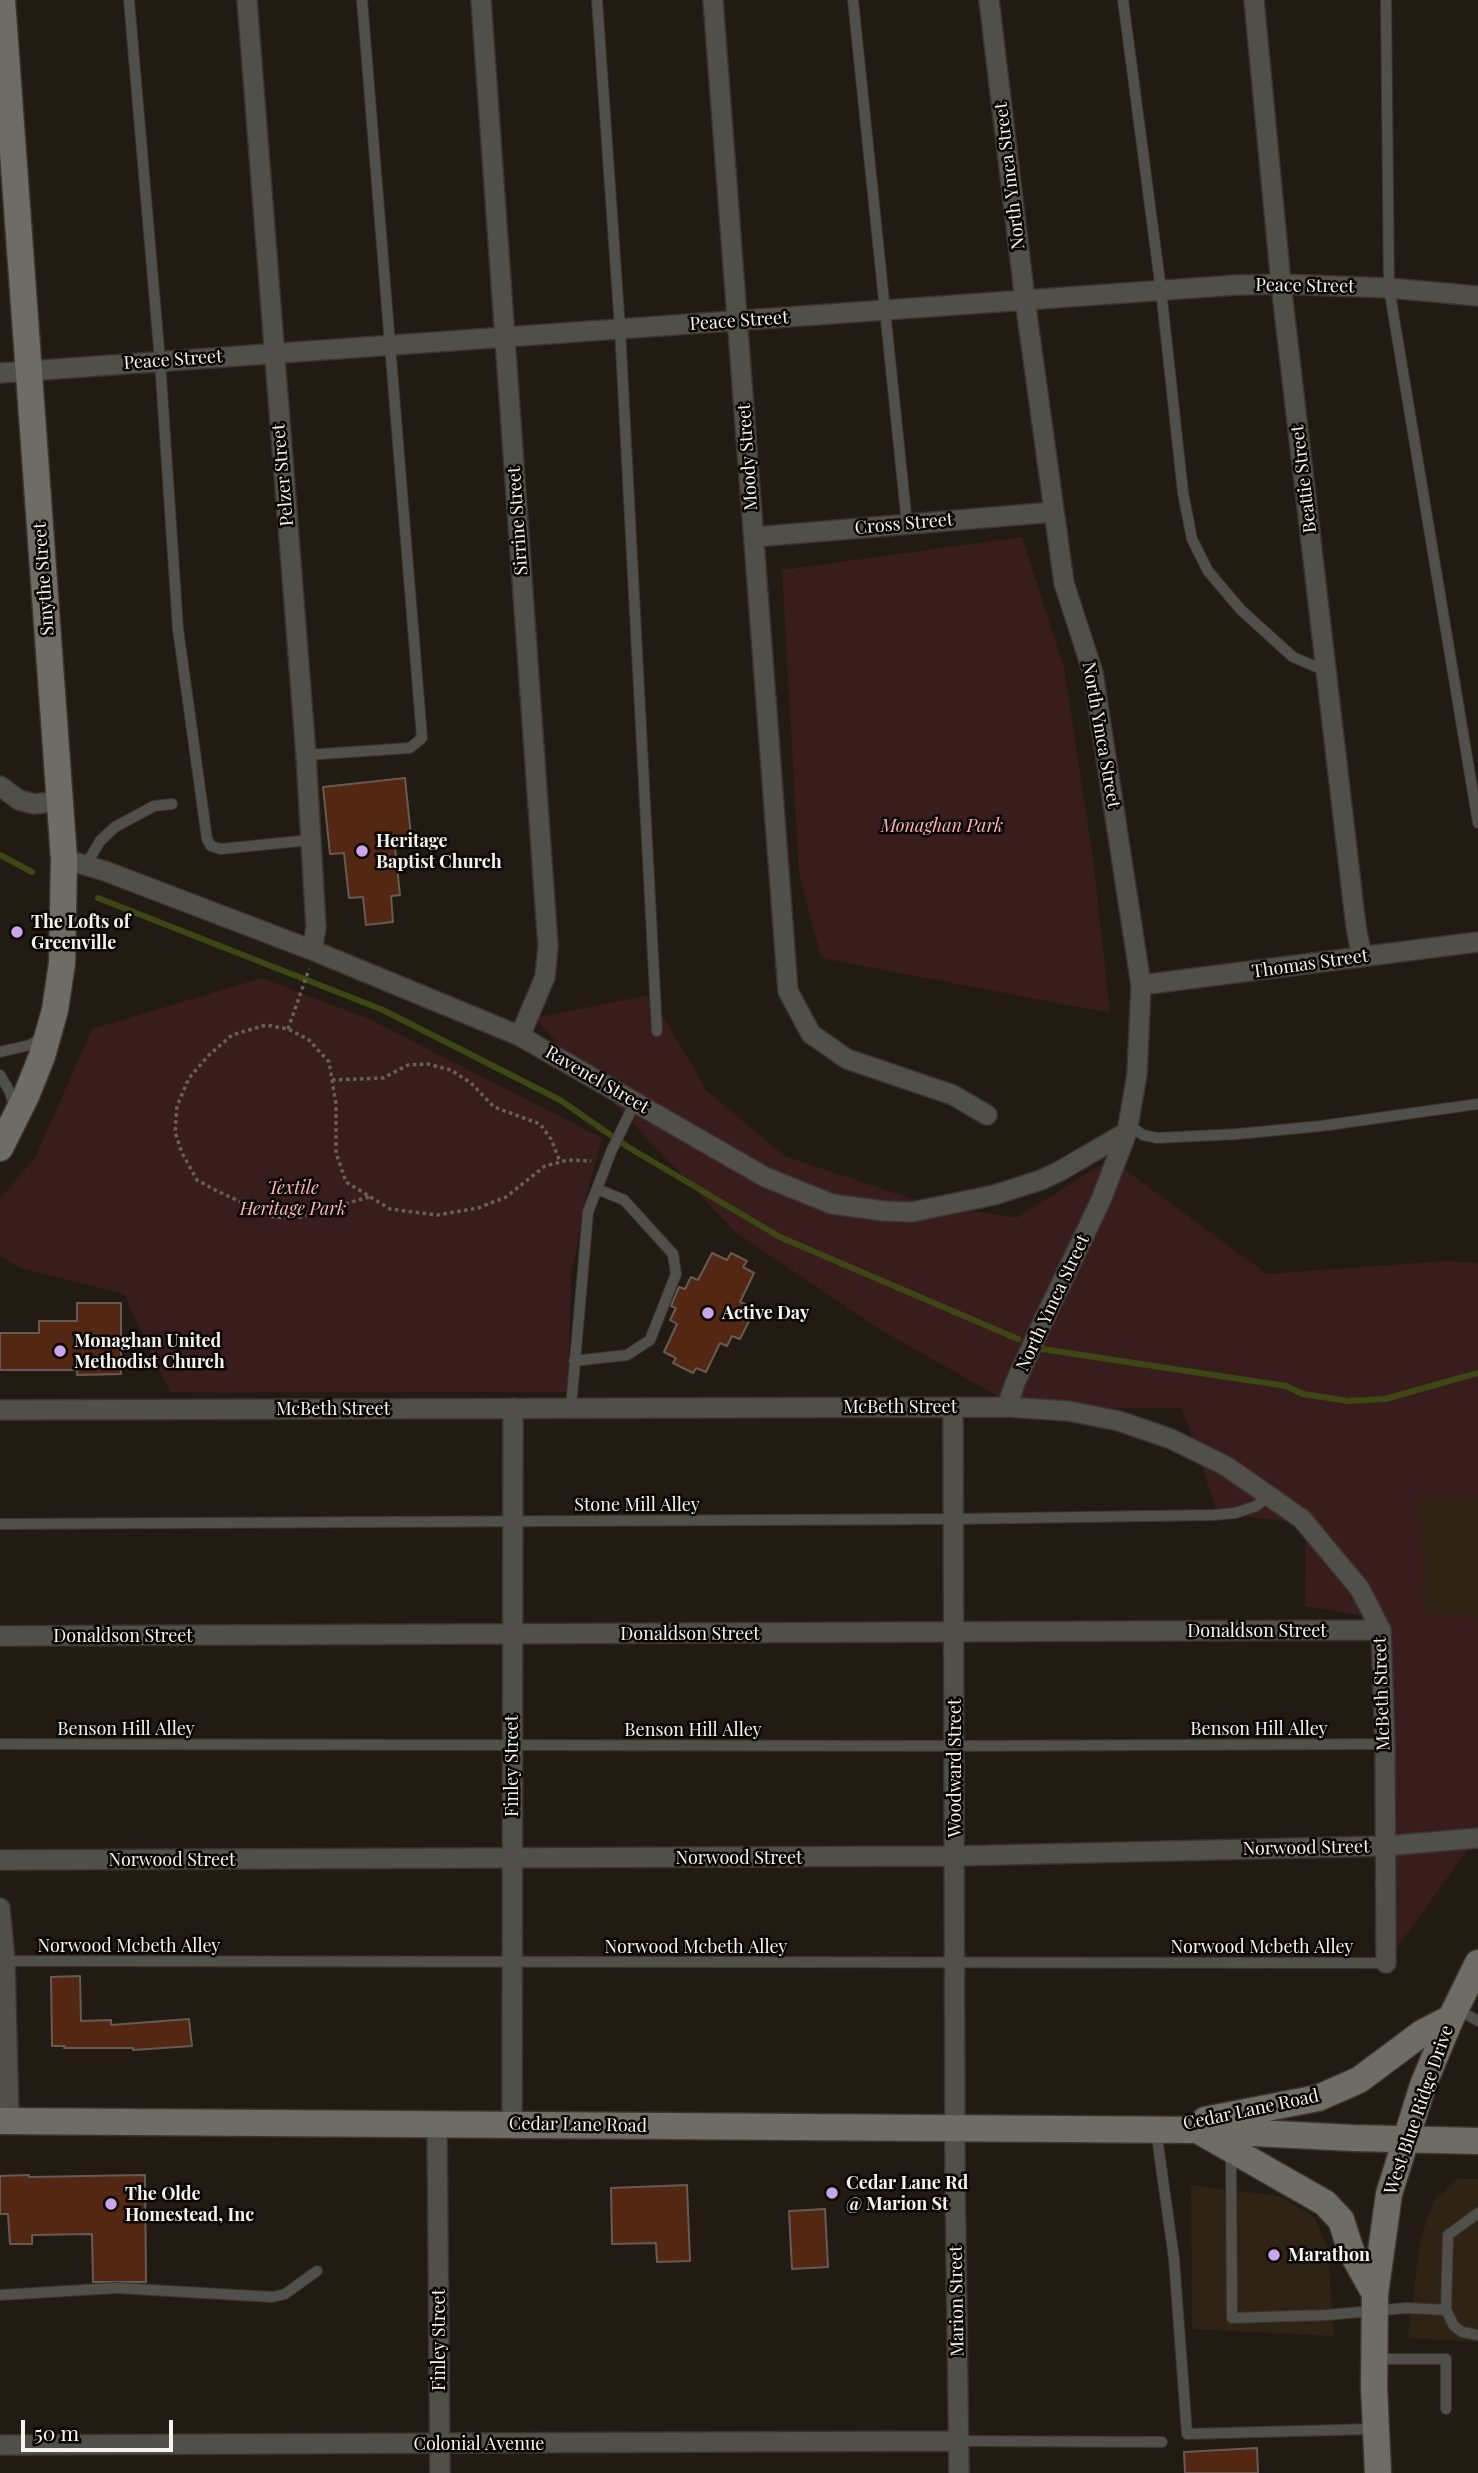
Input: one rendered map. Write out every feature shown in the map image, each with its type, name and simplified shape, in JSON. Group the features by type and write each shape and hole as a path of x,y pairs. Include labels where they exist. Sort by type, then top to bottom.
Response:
{"main road":[{"name":"Smythe Street","path":"0,1147 42,1056 55,1010 75,862 58,801 2,0"},
{"name":"West Blue Ridge Drive","path":"1378,2473 1375,2302 1389,2194 1423,2085 1461,2015 1478,1962"},
{"name":"Cedar Lane Road","path":"1156,2130 1318,2098 1359,2080 1422,2033 1461,2015"},
{"name":"Cedar Lane Road","path":"4,2120 1196,2130 1478,2141"},
{"name":"Cedar Lane Road","path":"1196,2130 1325,2203 1341,2220 1351,2251 1375,2302"}],"street":[{"name":"Pelzer Street","path":"247,0 306,755 316,928 312,950"},
{"name":"Sirrine Street","path":"481,0 548,946 545,977 520,1036"},
{"name":"Moody Street","path":"713,0 788,991 811,1034 847,1059 953,1094 987,1115"},
{"name":"North Ymca Street","path":"989,0 1064,583 1093,673 1141,985 1137,1074 1127,1128 1101,1200 1041,1326 1007,1407"},
{"name":"Beattie Street","path":"1254,0 1281,284 1356,927 1362,957"},
{"name":"Peace Street","path":"0,373 1161,290 1281,284 1389,288 1478,296"},
{"name":"Cross Street","path":"754,537 1054,512"},
{"path":"0,786 19,800 34,804 58,801"},
{"name":"Ravenel Street","path":"75,862 312,950 520,1036 765,1177 832,1203 884,1211 931,1210 994,1195 1041,1180 1127,1128"},
{"name":"Thomas Street","path":"1141,985 1478,942"},
{"name":"Woodward Street","path":"953,1407 956,2129"},
{"name":"McBeth Street","path":"0,1410 1007,1407 1069,1412 1119,1421 1171,1438 1226,1466 1302,1518 1360,1588 1381,1630 1385,1744 1386,1963"},
{"name":"Finley Street","path":"512,2124 513,1408"},
{"name":"Donaldson Street","path":"0,1636 1381,1630"},
{"name":"Norwood Street","path":"0,1860 955,1856 1385,1846 1478,1838"},
{"path":"0,1908 5,1961 4,2120"},
{"name":"Finley Street","path":"437,2123 440,2473"},
{"name":"Marion Street","path":"956,2129 959,2473"},
{"name":"Colonial Avenue","path":"0,2445 958,2441"}],"lane":[{"path":"129,0 160,361 178,629 206,839 211,846 221,849 310,840"},
{"path":"306,755 410,748 422,738 362,0"},
{"path":"597,0 620,329 657,1031"},
{"path":"853,0 907,523"},
{"path":"1124,0 1161,290 1183,493 1192,539 1208,571 1241,610 1293,657 1326,671"},
{"path":"1386,0 1389,288 1478,823"},
{"path":"75,862 115,827 154,806 172,804"},
{"path":"0,1052 30,1045 48,1035"},
{"path":"0,1075 10,1092 16,1115"},
{"path":"572,1407 588,1212 611,1152 635,1102"},
{"path":"1127,1128 1157,1138 1237,1135 1478,1104"},
{"path":"574,1361 627,1355 650,1340 676,1273 673,1254 624,1200 597,1189"},
{"name":"Stone Mill Alley","path":"0,1524 1214,1515 1235,1513 1256,1506 1270,1495"},
{"name":"Benson Hill Alley","path":"0,1744 1385,1744"},
{"name":"Norwood Mcbeth Alley","path":"5,1961 1386,1963"},
{"path":"1156,2130 1174,2259 1187,2434 1376,2429"},
{"path":"1230,2151 1232,2318 1326,2315 1375,2302 1406,2308 1446,2310"},
{"path":"1478,2213 1448,2235 1446,2310 1454,2326 1462,2332 1478,2335"},
{"path":"0,2295 117,2288 272,2297 285,2294 317,2271"},
{"path":"1374,2359 1446,2359 1446,2409"},
{"path":"958,2441 1162,2442"}],"path":[{"path":"288,1029 308,973"},
{"path":"369,1197 297,1218 274,1217 197,1180 182,1153 175,1132 177,1106 189,1078 202,1062 232,1035 266,1025 288,1029 309,1040 329,1062 336,1104 336,1153 346,1182 390,1209 437,1215 478,1208 506,1197 545,1166 579,1159 607,1163"},
{"path":"332,1080 383,1078 408,1065 428,1064 451,1070 471,1083 494,1107 517,1118 540,1124 551,1139 561,1162"}],"shaded area":[{"path":"1419,1497 1478,1497 1478,1619 1424,1614"},
{"path":"1458,2179 1478,2179 1478,2342 1408,2338 1420,2240 1434,2200"},
{"path":"1191,2185 1279,2196 1314,2217 1328,2248 1334,2336 1192,2329"}],"green space":[{"name":"Monaghan Park","path":"1022,537 1064,668 1093,859 1110,1013 821,958 799,872 782,570"},
{"name":"Textile Heritage Park","path":"262,978 371,1020 602,1138 588,1189 571,1276 568,1392 170,1392 124,1294 21,1268 0,1256 0,1199 36,1156 92,1029"},
{"path":"650,995 707,1091 784,1156 921,1202 1016,1218 1110,1159 1267,1274 1445,1261 1478,1263 1478,1497 1420,1498 1424,1613 1478,1619 1478,1835 1391,1956 1390,1620 1305,1606 1306,1523 1218,1514 1182,1408 1019,1408 881,1330 735,1232 534,1018"}],"building":[{"name":"Heritage Baptist Church","path":"405,778 412,846 395,848 400,895 391,896 393,922 366,925 363,897 349,898 344,853 330,854 323,787"},
{"name":"Active Day","path":"712,1253 727,1260 731,1253 747,1261 743,1267 754,1273 740,1302 747,1305 741,1317 749,1321 740,1339 732,1336 727,1346 720,1343 706,1372 696,1368 693,1373 673,1363 676,1358 664,1352 677,1324 670,1320 676,1308 671,1306 679,1287 685,1289 691,1277 698,1280"},
{"name":"Monaghan United Methodist Church","path":"77,1303 121,1303 121,1374 77,1375 77,1370 0,1370 0,1333 39,1333 39,1321 77,1321"},
{"path":"80,1976 81,2021 111,2020 111,2025 189,2019 192,2046 133,2050 52,2046 51,1977"},
{"path":"145,2175 146,2282 93,2282 92,2234 32,2235 32,2244 10,2244 8,2214 0,2214 0,2176"},
{"path":"687,2185 690,2261 657,2262 656,2243 612,2244 611,2188"},
{"path":"825,2209 828,2267 792,2269 789,2211"},
{"path":"1257,2448 1258,2473 1185,2473 1184,2452"}],"waterway":[{"path":"0,855 32,872"},
{"path":"98,898 383,1010 560,1100 628,1147 780,1237 1018,1339"},
{"path":"1042,1349 1286,1386 1303,1394 1348,1401 1385,1399 1478,1373"}],"place":[{"name":"Heritage Baptist Church","path":"362,851"},
{"name":"The Lofts of Greenville","path":"17,932"},
{"name":"Active Day","path":"708,1313"},
{"name":"Monaghan United Methodist Church","path":"60,1351"},
{"name":"Cedar Lane Rd @ Marion St","path":"832,2193"},
{"name":"The Olde Homestead, Inc","path":"111,2204"},
{"name":"Marathon","path":"1274,2255"}]}
